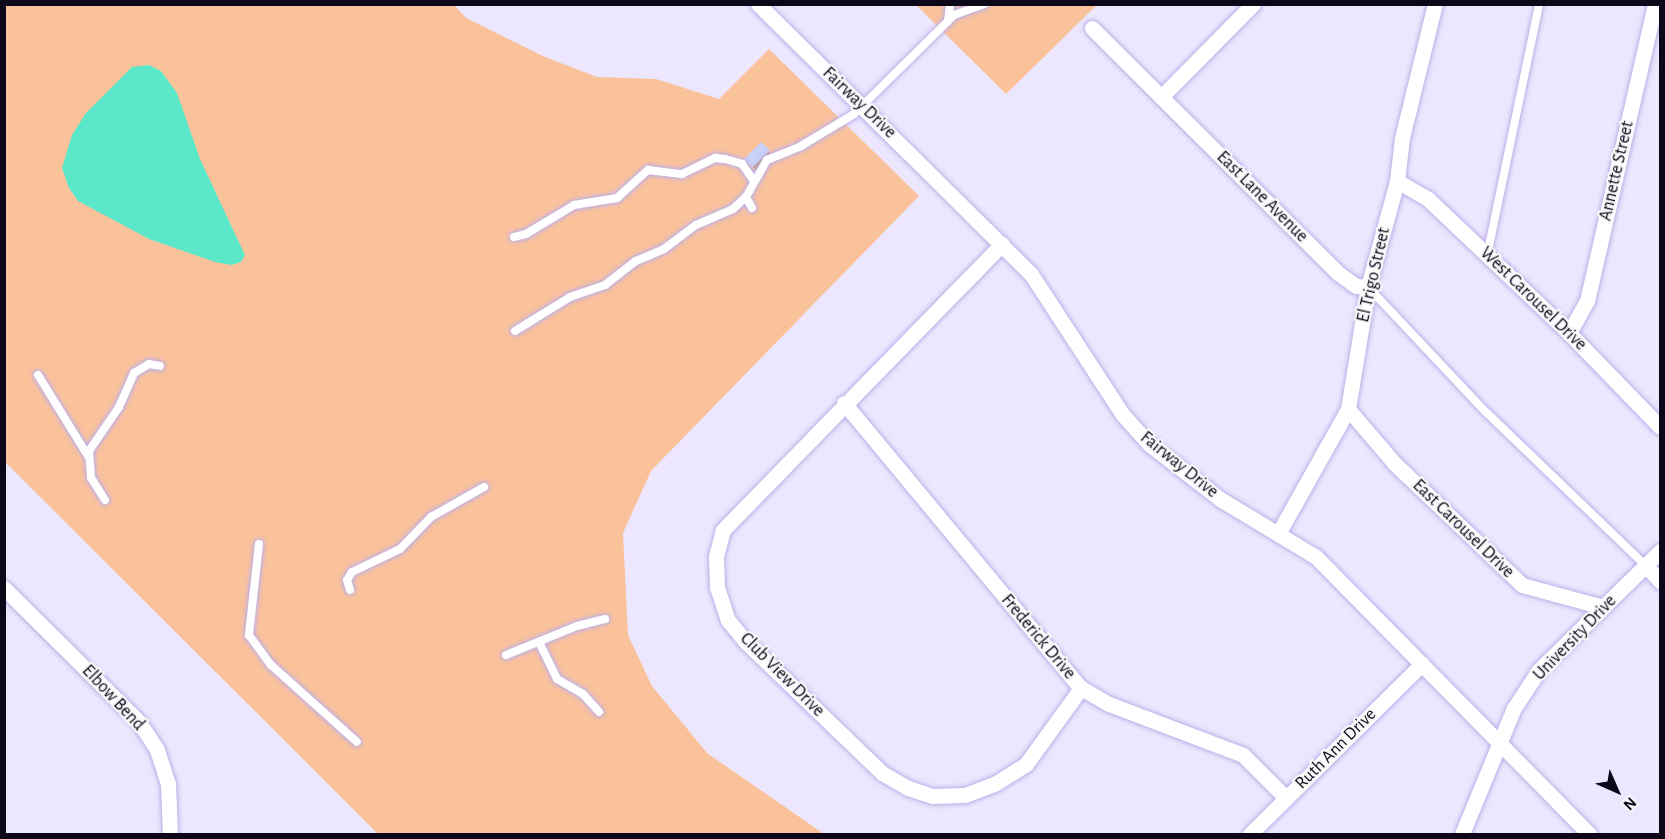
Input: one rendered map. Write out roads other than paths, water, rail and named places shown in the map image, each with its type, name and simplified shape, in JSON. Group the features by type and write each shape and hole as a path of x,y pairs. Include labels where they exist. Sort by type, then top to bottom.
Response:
{"street":[{"name":"Fairway Drive","path":"758,4 1031,274 1123,415 1149,444 1220,499 1280,532 1316,557 1589,834"},
{"path":"1161,97 1253,4"},
{"name":"El Trigo Street","path":"1280,532 1348,409 1368,287 1397,182 1402,138 1435,4"},
{"name":"Annette Street","path":"1569,333 1587,302 1655,4"},
{"name":"East Lane Avenue","path":"1092,28 1338,273 1356,286 1368,287"},
{"name":"West Carousel Drive","path":"1397,182 1428,199 1569,333 1660,427"},
{"name":"Club View Drive","path":"1002,244 844,403 723,530 716,557 717,587 734,628 882,773 908,788 933,796 965,795 996,783 1026,764 1081,688"},
{"name":"Frederick Drive","path":"844,403 1081,688 1109,704 1242,755 1286,798"},
{"name":"East Carousel Drive","path":"1348,409 1395,464 1522,585 1603,607"},
{"name":"University Drive","path":"1462,834 1514,708 1539,670 1660,551"},
{"path":"1646,566 1660,581"},
{"name":"Elbow Bend","path":"4,588 139,722 157,750 168,783 170,834"},
{"name":"Ruth Ann Drive","path":"1250,834 1422,664"}],"lane":[{"path":"948,21 950,4"},
{"path":"515,331 570,297 605,285 636,261 664,249 696,225 733,208 746,196 753,180 767,160 830,131 862,107 948,21 985,4"},
{"path":"1486,256 1539,4"},
{"path":"640,163 648,170 682,174 715,158 725,159 742,164 753,180"},
{"path":"514,237 526,234 574,206 617,198 648,170"},
{"path":"746,196 752,208"},
{"path":"1368,287 1486,412 1646,566"},
{"path":"88,456 97,435 118,406 134,373 149,364 160,366"},
{"path":"38,375 88,456 91,478 105,501"},
{"path":"350,590 347,580 352,572 400,549 431,517 483,487"},
{"path":"259,544 249,635 271,665 357,741"},
{"path":"506,654 540,644 577,626 605,619"},
{"path":"540,644 557,679 583,694 599,712"}]}
